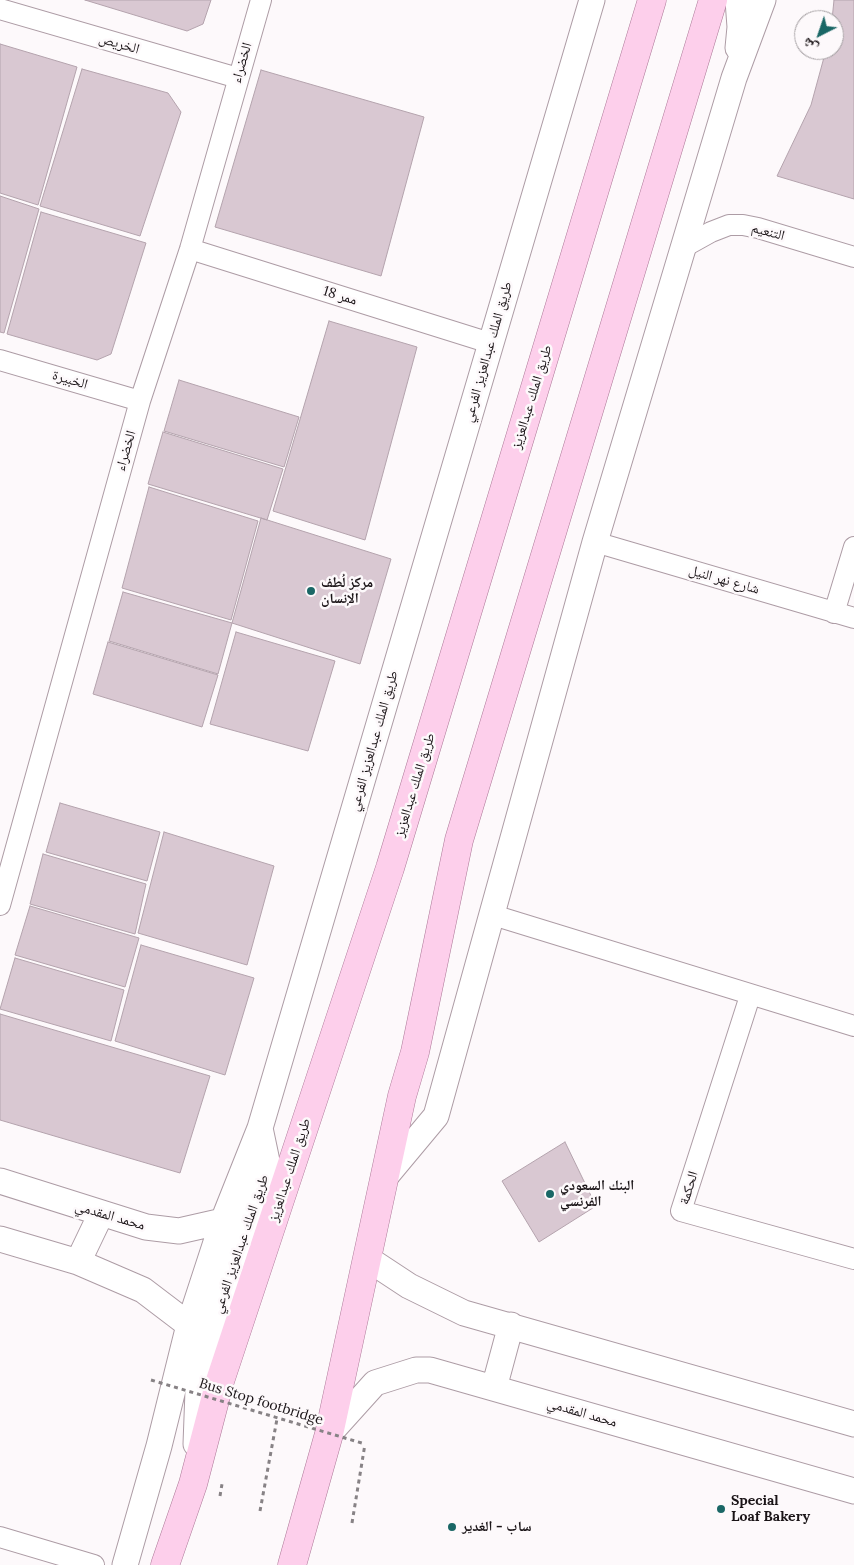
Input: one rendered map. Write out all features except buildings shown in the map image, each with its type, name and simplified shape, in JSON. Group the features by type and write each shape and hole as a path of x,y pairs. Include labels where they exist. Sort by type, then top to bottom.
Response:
{"main road":[{"name":"طريق الملك عبدالعزيز","path":"165,1565 193,1484 220,1381 390,868 652,0"},
{"path":"292,1565 329,1434 402,1096 415,1052 459,840 713,0"}],"street":[{"name":"الخضراء","path":"1,895 140,401 190,249 261,0"},
{"name":"طريق الملك عبدالعزيز الفرعي","path":"193,1484 199,1364 268,1166 260,1128 592,0"},
{"path":"734,78 740,27 738,0"},
{"path":"386,1176 436,1116 595,542 734,78 764,0"},
{"name":"الخريص","path":"0,9 238,78"},
{"name":"التنعيم","path":"684,247 710,232 729,225 758,228 854,257"},
{"name":"ممر 18","path":"190,249 490,343"},
{"name":"الخبيرة","path":"0,360 140,401"},
{"name":"شارع نهر النيل","path":"595,542 854,618"},
{"path":"834,613 854,548"},
{"path":"493,915 750,996 854,1026"},
{"name":"الحكمة","path":"750,996 681,1211 854,1259"},
{"path":"125,1565 159,1446 189,1325 222,1221 260,1128"},
{"name":"محمد المقدمي","path":"0,1182 146,1228 179,1231 222,1221"},
{"path":"78,1262 101,1214"},
{"path":"0,1239 78,1262 143,1290 189,1325"},
{"path":"368,1259 410,1286 464,1313 854,1424"},
{"path":"494,1388 511,1325"},
{"name":"محمد المقدمي","path":"329,1434 375,1383 416,1370 430,1370 854,1491"},
{"path":"0,1537 94,1565"}],"path":[{"name":"Bus Stop footbridge","path":"151,1380 276,1419 365,1444 352,1522"},
{"path":"260,1511 276,1419"}],"place":[{"name":"مركز لُطف الإنسان","path":"311,591"},
{"name":"البنك السعودي الفرنسي","path":"550,1194"},
{"name":"Special Loaf Bakery","path":"721,1509"},
{"name":"ساب - الغدير","path":"452,1527"}]}
